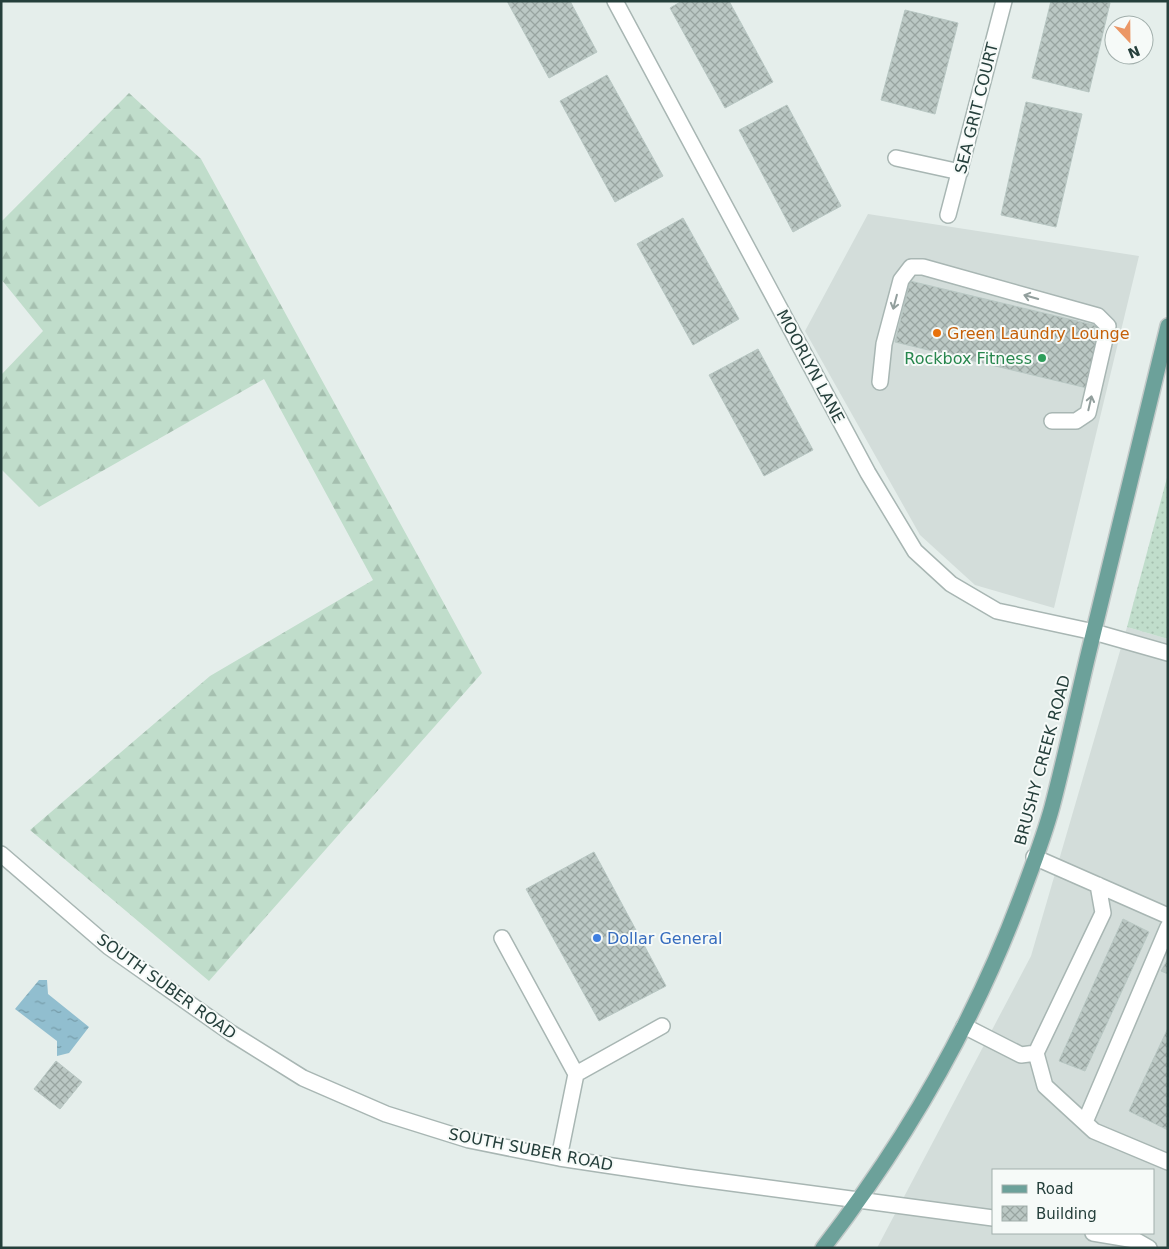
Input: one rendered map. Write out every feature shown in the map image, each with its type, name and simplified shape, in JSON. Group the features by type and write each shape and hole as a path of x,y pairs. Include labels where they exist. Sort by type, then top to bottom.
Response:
{"main road":[{"name":"BRUSHY CREEK ROAD","path":"823,1248 860,1199 901,1138 964,1026 990,972 1021,897 1051,809 1094,632 1162,372 1168,326"}],"street":[{"name":"MOORLYN LANE","path":"615,1 868,473 915,551 951,584 997,611 1094,632 1168,653"},
{"name":"SEA GRIT COURT","path":"948,215 1004,1"},
{"path":"896,158 960,172"},
{"path":"880,382 884,344 902,280 911,267 923,267 1098,316 1108,326 1088,413 1076,421 1052,421"},
{"path":"1034,857 1168,916"},
{"name":"SOUTH SUBER ROAD","path":"4,861 110,947 231,1033 304,1078 386,1114 469,1140 559,1158 992,1218"},
{"path":"1098,885 1103,913 1036,1052 1045,1086 1094,1131 1168,1162"},
{"path":"1085,1122 1168,927"},
{"path":"502,938 576,1074 559,1158"},
{"path":"576,1074 662,1026"},
{"path":"964,1026 1021,1055 1036,1052"},
{"path":"1099,1234 1135,1240 1150,1248"}],"shaded area":[{"path":"868,214 1139,256 1054,608 975,585 920,535 805,331"},
{"path":"1127,627 1168,639 1168,1248 877,1248 1031,956"}],"green space":[{"path":"129,93 201,159 482,673 209,981 30,830 210,676 373,580 264,379 39,507 1,469 1,375 43,331 1,279 1,222"},
{"path":"1168,474 1168,639 1127,627"}],"water":[{"path":"39,980 47,980 48,994 89,1027 69,1053 57,1056 57,1041 15,1009"}],"building":[{"path":"507,1 570,1 597,52 549,78"},
{"path":"682,1 729,1 773,82 725,108 670,8"},
{"path":"1051,1 1101,1 1110,3 1107,15 1104,15 1104,28 1089,92 1032,78"},
{"path":"905,10 958,23 935,114 881,100"},
{"path":"607,75 663,176 615,202 560,101"},
{"path":"1026,102 1082,114 1056,227 1001,215"},
{"path":"787,105 841,206 793,232 739,130"},
{"path":"683,218 739,319 693,345 637,244"},
{"path":"910,281 1102,327 1087,388 895,342"},
{"path":"758,349 813,450 764,476 709,375"},
{"name":"Dollar General","path":"594,852 666,986 599,1021 526,889"},
{"path":"1123,919 1149,932 1085,1071 1059,1061"},
{"path":"1168,959 1168,974 1161,971"},
{"path":"1168,1028 1168,1130 1129,1111"},
{"path":"56,1061 82,1082 60,1109 34,1089"}],"place":[{"name":"Green Laundry Lounge","path":"937,333"},
{"name":"Rockbox Fitness","path":"1042,358"},
{"name":"Dollar General","path":"597,938"}]}
